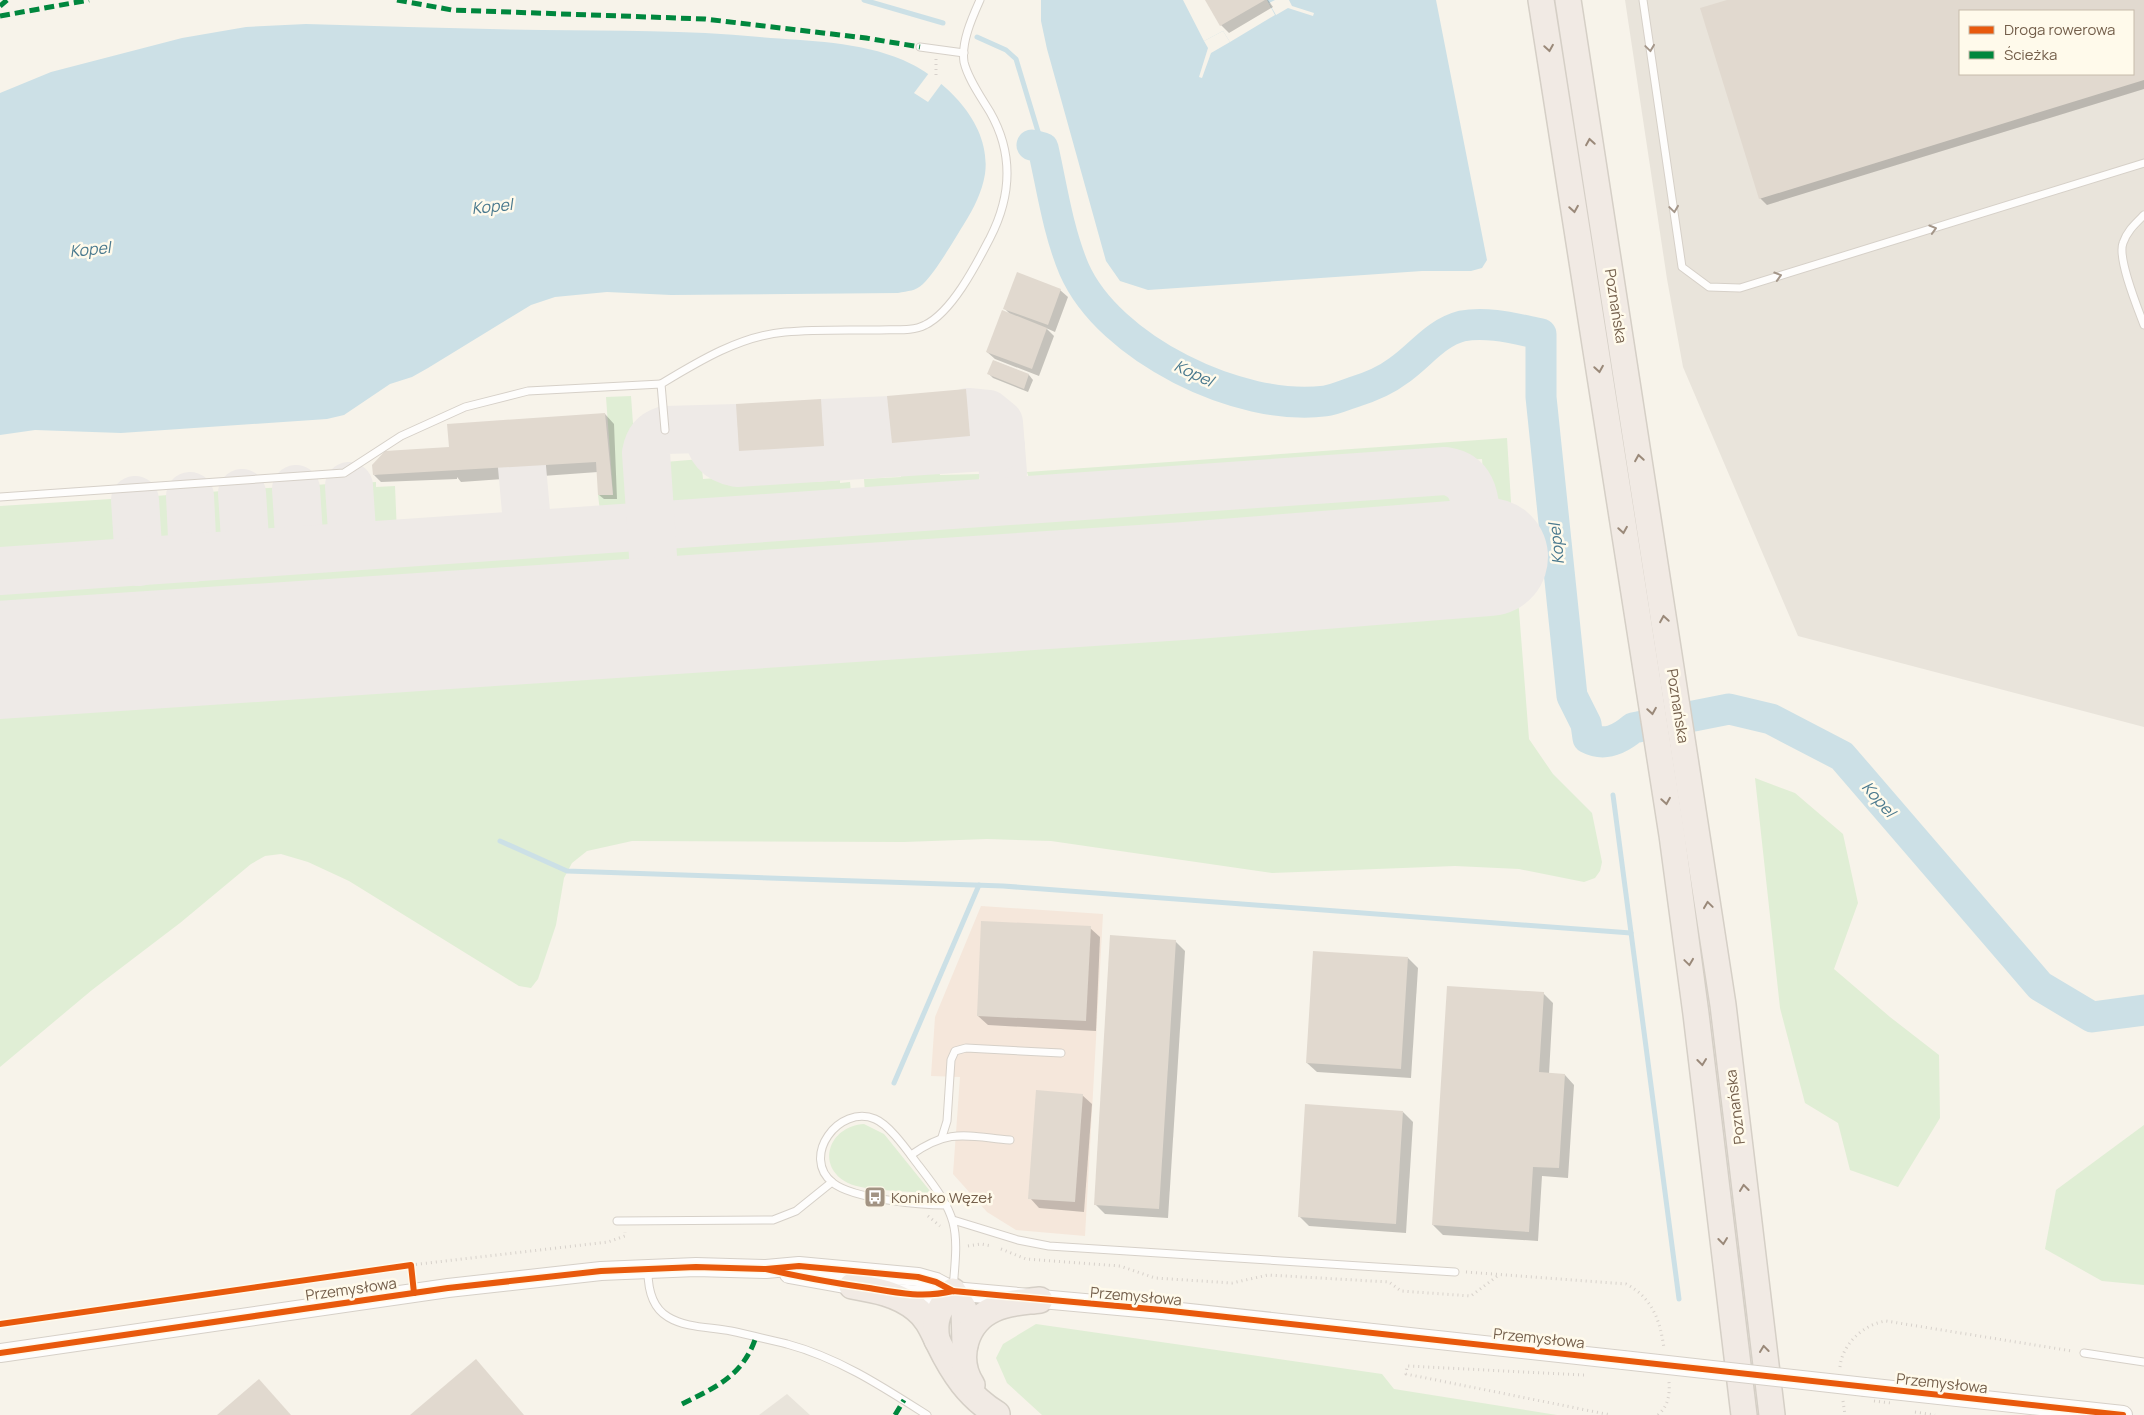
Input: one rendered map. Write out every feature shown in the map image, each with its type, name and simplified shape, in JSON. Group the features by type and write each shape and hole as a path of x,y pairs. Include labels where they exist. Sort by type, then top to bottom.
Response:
{"highway":[{"name":"Poznańska","path":"1541,0 1659,752 1696,1014 1744,1415"},
{"name":"Poznańska","path":"1568,0 1723,1005 1772,1415"},
{"path":"852,1286 884,1292 905,1301 922,1314 964,1386 980,1402 998,1414"},
{"path":"937,1340 935,1325 937,1313 952,1291 964,1309 964,1363 970,1381 998,1414"},
{"path":"965,1346 973,1327 987,1312 1003,1305 1040,1300"}],"street":[{"name":"Przemysłowa","path":"0,1353 448,1288 546,1276 648,1268 766,1269 799,1266 918,1277 936,1282 952,1291"},
{"name":"Przemysłowa","path":"766,1269 852,1286 917,1296 935,1296 952,1291 1162,1310 2123,1415"}],"lane":[{"path":"0,497 344,473 401,436 465,407 528,391 661,384 721,350 762,336 802,331 912,329 934,320 944,310 966,280 990,238 1003,208 1008,178 1005,151 1000,134 969,73 964,53 966,39 980,0"},
{"path":"1643,0 1682,267 1709,287 1740,288 2144,163"},
{"path":"920,47 964,53"},
{"path":"2144,215 2130,228 2122,245 2127,278 2144,325"},
{"path":"661,384 665,430"},
{"path":"942,1137 947,1121 951,1060 955,1051 966,1048 1061,1052"},
{"path":"948,1205 857,1194 832,1182 824,1171 822,1148 828,1134 847,1120 862,1117 875,1119 887,1128 911,1156 948,1205 954,1220 957,1245 952,1291"},
{"path":"911,1156 942,1137 957,1136 1010,1140"},
{"path":"617,1221 772,1220 796,1211 832,1182"},
{"path":"954,1220 1018,1240 1049,1246 1455,1272"},
{"path":"648,1268 650,1290 653,1299 657,1308 670,1318 685,1324 748,1335 811,1352 855,1371 927,1415"},
{"path":"2084,1353 2144,1362"}],"path":[{"path":"935,49 936,78"},
{"path":"411,1265 608,1242 625,1236 626,1221"},
{"path":"968,1246 981,1244 995,1247 1026,1259 1120,1266 1155,1278 1232,1283 1268,1275 1390,1282 1401,1291 1471,1296 1499,1274"},
{"path":"1455,1272 1626,1284 1640,1293 1657,1316 1664,1349"},
{"path":"1840,1368 1845,1352 1856,1336 1871,1325 1886,1321 2084,1353"},
{"path":"1592,1375 1407,1366 1406,1374 1610,1415"},
{"path":"1658,1415 1665,1408 1668,1401 1668,1376"},
{"path":"1843,1396 1845,1415"}],"shaded area":[{"path":"1625,0 2144,0 2144,727 1798,636 1683,367 1667,279"},
{"path":"981,906 1103,914 1085,1236 1016,1230 987,1212 953,1174 960,1077 931,1076 935,1017"},
{"path":"787,1394 810,1415 759,1415"}],"green space":[{"path":"631,396 638,493 631,494 634,498 638,498 639,508 632,516 608,518 600,511 598,495 613,494 606,397"},
{"path":"1507,438 1513,534 1487,522 1482,459 1033,491 1027,472"},
{"path":"701,459 703,479 813,471 815,482 840,480 840,483 850,482 851,493 844,502 668,514 660,507 657,470 665,462"},
{"path":"982,460 981,468 939,470 940,475 980,474 977,494 872,501 865,493 864,479 901,477 901,465"},
{"path":"376,482 376,487 395,486 397,533 366,535 360,530 358,483"},
{"path":"340,483 343,532 339,537 313,539 307,534 304,486"},
{"path":"1443,483 1459,494 1464,504 1466,523 1455,537 678,590 665,579 663,543 670,536"},
{"path":"287,487 290,535 286,541 260,543 254,539 251,489"},
{"path":"234,490 237,539 232,545 207,547 200,542 197,493"},
{"path":"180,494 183,543 179,548 153,550 147,546 144,497"},
{"path":"127,498 129,547 124,552 0,561 0,506"},
{"path":"633,537 642,546 644,581 634,594 0,637 0,581"},
{"path":"1517,585 1529,739 1553,774 1592,813 1602,862 1600,871 1595,878 1584,882 1519,869 1455,866 1272,873 1051,841 987,839 904,842 632,841 587,851 572,863 564,878 556,925 538,979 531,988 519,986 349,881 308,862 281,854 265,856 251,864 180,923 92,990 0,1067 0,685"},
{"path":"1755,778 1795,793 1843,834 1858,903 1834,969 1890,1017 1939,1055 1940,1118 1898,1187 1850,1170 1838,1123 1805,1103 1780,1008"},
{"path":"864,1124 884,1134 930,1191 926,1193 865,1188 848,1183 838,1176 832,1167 829,1157 830,1148 842,1132 852,1126"},
{"path":"2144,1125 2144,1285 2102,1281 2045,1249 2056,1190"},
{"path":"1036,1324 1382,1374 1394,1389 1557,1415 1042,1415 1007,1383 996,1358 1003,1344"}],"water":[{"path":"1041,0 1183,0 1204,41 1223,31 1230,42 1275,15 1267,0 1436,0 1487,260 1482,268 1471,271 1422,271 1148,290 1120,281 1106,261 1047,49 1041,21"},
{"path":"306,24 705,33 814,41 869,49 903,60 919,68 934,78 962,105 973,120 981,137 985,155 984,181 968,218 945,255 923,284 912,290 898,293 671,295 607,292 555,297 531,305 412,377 390,384 344,415 327,419 121,433 35,430 0,435 0,93 51,72 182,38 246,27"}],"pier":[{"path":"1275,0 1289,0 1292,6 1314,13 1313,16 1288,8 1276,15 1269,3"},
{"path":"1223,31 1230,42 1211,53 1202,78 1199,77 1208,48 1204,41"},
{"path":"929,73 942,83 928,102 914,93"}],"building":[{"path":"1205,0 1265,0 1220,26"},
{"path":"1727,0 2144,0 2144,80 1759,199 1700,8"},
{"path":"1017,272 1061,289 1048,325 1003,309"},
{"path":"1002,310 1047,328 1032,369 986,352"},
{"path":"993,360 1029,374 1024,389 987,374"},
{"path":"966,389 970,436 892,443 887,396"},
{"path":"821,399 824,446 739,451 736,404"},
{"path":"605,413 613,495 598,495 596,462 373,475 372,465 385,451 449,447 447,424"},
{"path":"981,921 1091,926 1086,1021 977,1016"},
{"path":"1110,935 1176,940 1159,1209 1094,1205"},
{"path":"1313,951 1408,957 1401,1069 1306,1063"},
{"path":"1447,986 1544,992 1539,1072 1565,1074 1559,1168 1533,1167 1529,1232 1432,1225"},
{"path":"1036,1090 1083,1094 1075,1202 1028,1199"},
{"path":"1305,1104 1403,1111 1396,1224 1298,1217"},
{"path":"476,1359 524,1415 410,1415"},
{"path":"259,1379 291,1415 217,1415"}],"waterway":[{"path":"864,0 943,23"},
{"path":"977,37 1006,50 1016,59 1043,148"},
{"name":"Kopel","path":"1032,145 1043,148 1068,255 1091,298 1116,325 1146,349 1181,369 1217,385 1255,396 1291,402 1325,401 1336,399 1383,381 1406,365 1436,339 1452,329 1482,324 1541,334 1541,397 1572,696 1586,724 1588,738 1594,741 1606,742 1618,738 1633,728 1729,709 1771,719 1842,756 2040,986 2092,1017 2144,1010"},
{"path":"1613,795 1679,1299"},
{"path":"500,841 567,871 1003,886 1631,933"},
{"path":"894,1083 979,885"}],"taxiway":[{"path":"968,412 988,414 999,423 1003,473"},
{"path":"823,423 890,420"},
{"path":"657,615 646,453 648,445 654,436 665,430 737,428"},
{"path":"707,429 715,452 724,459 737,463 1001,446"},
{"path":"522,467 528,534"},
{"path":"0,571 1445,471 1461,477 1470,488 1475,503 1478,527 1477,540 1472,550 1452,560"},
{"path":"349,486 353,546"},
{"path":"296,489 300,550"},
{"path":"242,493 246,554"},
{"path":"190,496 193,558"},
{"path":"135,500 139,562"}],"runway":[{"path":"0,660 1184,581 1489,557"}],"marked path":[{"path":"0,6 7,0"},
{"path":"0,16 89,0"},
{"path":"397,0 452,10 705,19 866,38 920,47"},
{"path":"682,1404 717,1386 736,1371 744,1362 756,1337"},
{"path":"895,1415 904,1400"}],"cycle path":[{"path":"0,1324 411,1265 414,1293"},
{"path":"0,1353 448,1288 601,1271 696,1267 766,1269 799,1266 918,1277 936,1282 953,1291"},
{"path":"766,1269 817,1280 900,1293 931,1294 953,1291 1162,1310 2123,1415"}],"place":[{"name":"Koninko Węzeł","path":"875,1197"}]}
